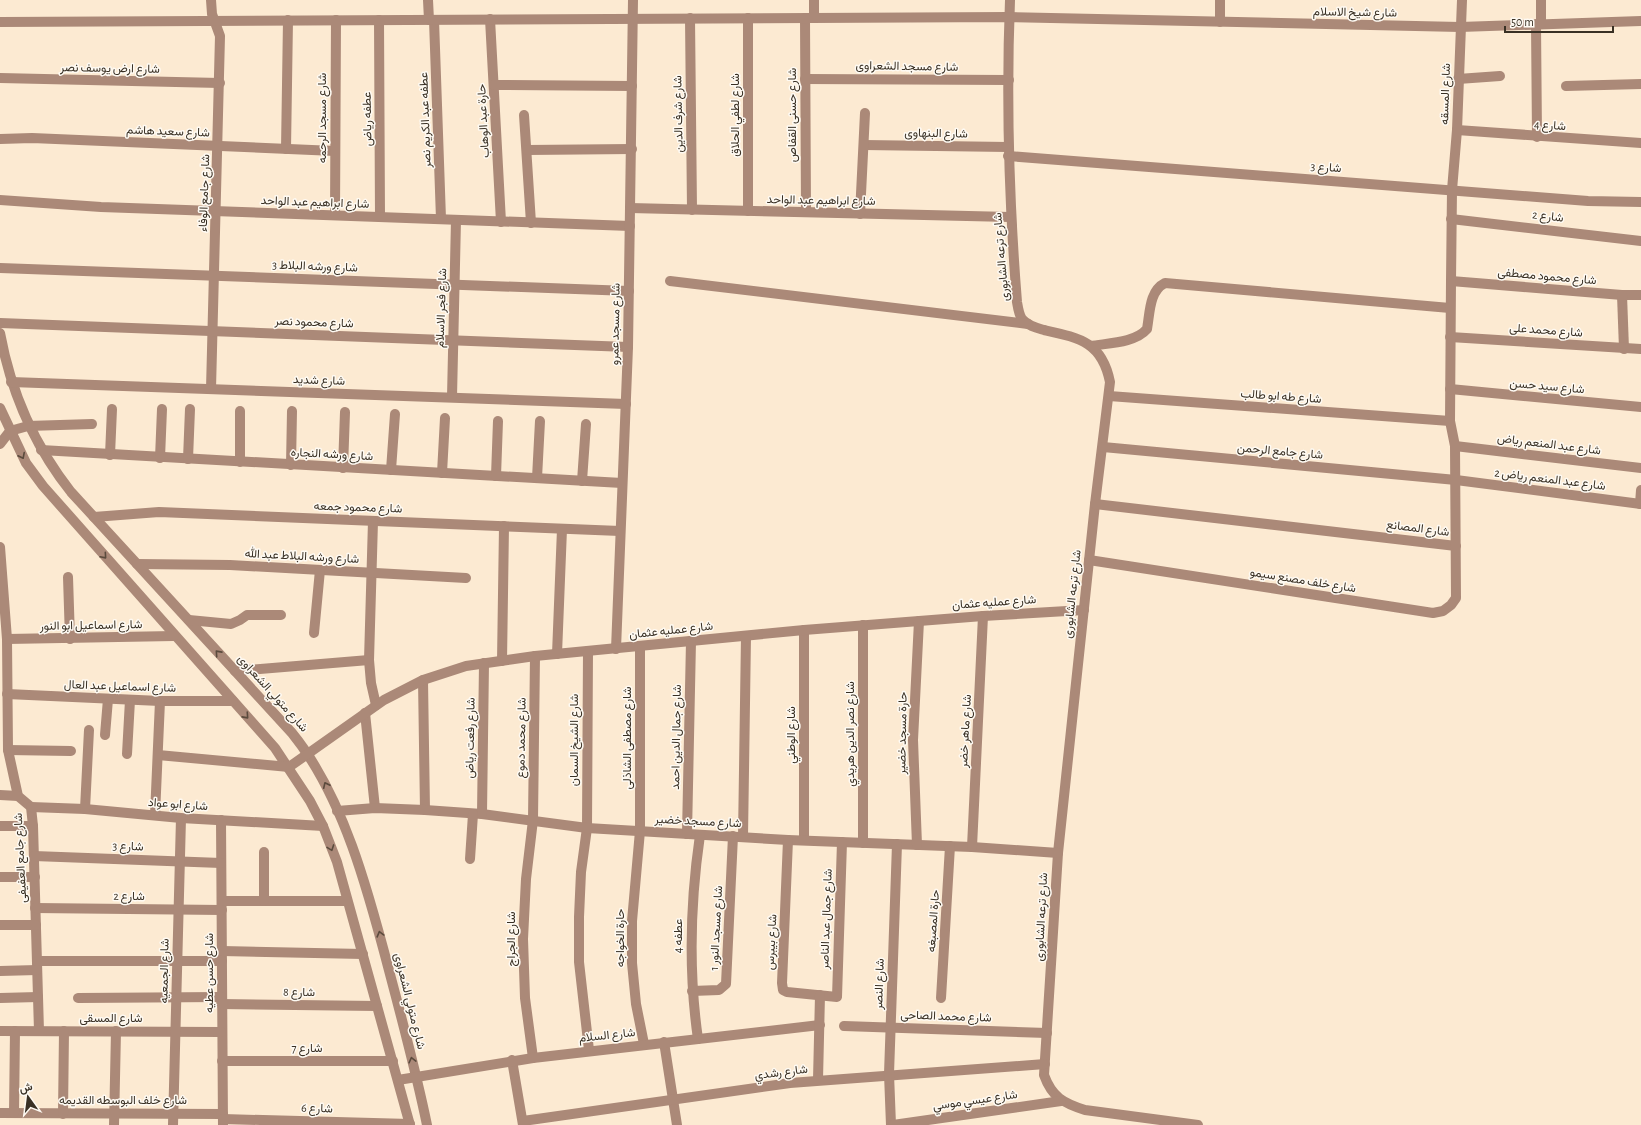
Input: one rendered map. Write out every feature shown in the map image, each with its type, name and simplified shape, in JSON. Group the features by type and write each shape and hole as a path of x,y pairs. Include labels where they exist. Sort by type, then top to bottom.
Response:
{"street":[{"name":"شارع جامع الوفاء","path":"210,0 214,21 220,36 211,389"},
{"name":"عطفه عبد الكريم نصر","path":"428,0 431,20 441,219"},
{"name":"شارع مسجد عمرو","path":"616,649 628,347 632,149 632,0"},
{"name":"شارع حسنى القفاص","path":"806,212 805,78 809,18 814,0"},
{"name":"شارع ترعه الشابورى","path":"1010,0 1008,152 1010,217 1017,302 1022,319 1028,324 1078,338 1091,346 1101,356 1107,368 1110,382 1095,504 1058,853 1044,1075 1048,1086 1062,1101 1085,1110 1198,1125"},
{"path":"1220,0 1220,22"},
{"name":"شارع المسقه","path":"1452,190 1457,130 1462,0"},
{"path":"1537,137 1538,24 1541,0"},
{"path":"0,22 1009,17"},
{"name":"شارع شيخ الاسلام","path":"1009,17 1460,27 1641,21"},
{"name":"شارع شرف الدين","path":"690,18 692,210"},
{"name":"شارع لطفي الحلاق","path":"748,18 748,211"},
{"name":"حارة عبد الوهاب","path":"490,19 502,222"},
{"path":"286,149 288,20"},
{"name":"شارع مسجد الرحمه","path":"334,215 336,20"},
{"name":"عطفه رياض","path":"379,20 380,217"},
{"path":"1458,79 1500,76"},
{"name":"شارع ارض يوسف نصر","path":"0,78 220,83"},
{"name":"شارع مسجد الشعراوى","path":"805,78 1008,80"},
{"path":"1566,86 1641,84"},
{"path":"494,85 632,86"},
{"path":"860,214 865,113"},
{"path":"524,115 531,223"},
{"name":"شارع 4","path":"1457,130 1537,137 1641,143"},
{"name":"شارع سعيد هاشم","path":"0,139 335,151"},
{"name":"شارع البنهاوى","path":"864,144 1008,152"},
{"path":"527,150 632,149"},
{"name":"شارع 3","path":"1008,152 1588,201 1641,202"},
{"name":"شارع المصانع","path":"1095,504 1456,546 1455,446 1450,421 1452,190"},
{"name":"شارع ابراهيم عبد الواحد","path":"0,200 216,211 630,226"},
{"name":"شارع ابراهيم عبد الواحد","path":"630,208 1010,217"},
{"name":"شارع 2","path":"1451,219 1641,241"},
{"name":"شارع فجر الاسلام","path":"452,397 456,220"},
{"name":"شارع ورشه البلاط 3","path":"0,268 629,291"},
{"path":"670,281 1028,324"},
{"name":"شارع محمود مصطفى","path":"1451,281 1622,295 1641,295"},
{"path":"1091,346 1132,338 1143,334 1147,329 1154,292 1158,286 1165,283 1450,308"},
{"path":"1622,295 1624,349"},
{"name":"شارع محمود نصر","path":"0,323 628,347"},
{"name":"شارع متولي الشعراوى","path":"0,333 11,382 28,426 41,450 71,492 292,733 308,753 324,779 352,848 372,906 427,1125"},
{"name":"شارع محمد على","path":"1450,337 1641,349"},
{"name":"شارع شديد","path":"11,382 626,404"},
{"name":"شارع سيد حسن","path":"1450,390 1641,407"},
{"name":"شارع طه ابو طالب","path":"1109,396 1450,421"},
{"path":"0,408 26,463 43,486 174,636 275,748 289,767 310,801 323,826 337,862 410,1124"},
{"path":"110,455 112,409"},
{"path":"160,458 162,409"},
{"path":"188,459 190,409"},
{"path":"240,411 240,462"},
{"path":"291,465 292,411"},
{"path":"343,468 345,412"},
{"path":"391,470 395,414"},
{"path":"442,473 445,418"},
{"path":"496,476 498,421"},
{"path":"537,478 540,421"},
{"path":"0,444 10,431 28,426 92,424"},
{"path":"582,481 586,424"},
{"name":"شارع عبد المنعم رياض","path":"1455,446 1641,468"},
{"name":"شارع جامع الرحمن","path":"1102,447 1456,480"},
{"name":"شارع ورشه النجاره","path":"41,450 160,458 622,483"},
{"name":"شارع عبد المنعم رياض 2","path":"1456,480 1641,504"},
{"path":"1641,490 1641,504"},
{"name":"شارع محمود جمعه","path":"94,517 159,512 620,531"},
{"path":"373,521 369,660 371,683 376,706"},
{"path":"502,661 504,526"},
{"path":"557,654 562,529"},
{"name":"شارع جامع العفيفى","path":"0,546 7,639 7,694 4,716 8,750 18,796 31,807 33,826 39,1031"},
{"name":"شارع خلف مصنع سيمو","path":"1089,560 1433,612 1443,611 1451,605 1456,598 1456,546"},
{"name":"شارع ورشه البلاط عبد الله","path":"137,564 230,565 466,578"},
{"path":"314,633 320,570"},
{"path":"68,577 70,639"},
{"name":"شارع عمليه عثمان","path":"289,767 376,706 423,680 466,666 535,656 804,630 983,616 1084,610"},
{"path":"189,620 231,624 247,615 281,614"},
{"name":"شارع ماهر خضر","path":"972,847 983,616"},
{"name":"حارة مسجد خضير","path":"917,845 913,740 918,621"},
{"name":"شارع نصر الدين هريدي","path":"863,625 863,843"},
{"name":"شارع الوطني","path":"804,630 804,840"},
{"name":"شارع اسماعيل ابو النور","path":"7,639 174,636"},
{"path":"743,837 746,636"},
{"name":"شارع جمال الدين احمد","path":"688,834 691,641"},
{"name":"شارع مصطفى الشاذلى","path":"640,646 640,831"},
{"name":"شارع الشيخ السمان","path":"588,651 587,828 581,880 579,962 589,1050"},
{"name":"شارع محمد دموع","path":"533,820 535,656"},
{"path":"235,671 369,660"},
{"name":"شارع رفعت رياض","path":"470,859 477,814 484,663"},
{"path":"423,680 425,810"},
{"name":"شارع اسماعيل عبد العال","path":"7,694 160,701 233,701"},
{"path":"105,736 108,699"},
{"path":"127,754 130,700"},
{"path":"155,815 160,701"},
{"path":"365,713 375,808"},
{"path":"85,809 89,730"},
{"path":"8,750 71,751"},
{"path":"158,755 289,767"},
{"path":"0,795 18,796"},
{"name":"شارع ابو عواد","path":"31,807 85,809 181,818 323,826"},
{"name":"شارع مسجد خضير","path":"337,811 375,808 425,810 533,820 587,828 788,840 972,847 1058,853"},
{"name":"شارع الجمعيه","path":"173,1125 181,818"},
{"name":"شارع حسن عطيه","path":"221,820 221,1000 223,1119"},
{"name":"شارع الجراج","path":"533,820 526,879 523,939 526,998 533,1058"},
{"path":"0,826 33,826"},
{"name":"حارة الخواجه","path":"640,831 632,922 632,963 636,1004 644,1044"},
{"name":"عطفه 4","path":"698,1038 692,991 690,938 692,894 700,835"},
{"name":"شارع مسجد النور 1","path":"692,991 719,990 726,984 733,836"},
{"name":"شارع بيبرس","path":"788,840 783,990 787,992 837,996"},
{"name":"شارع جمال عبد الناصر","path":"837,996 842,842"},
{"name":"شارع النصر","path":"892,1125 889,1074 897,844"},
{"name":"حارة المصبغه","path":"941,998 950,846"},
{"path":"264,852 264,901"},
{"name":"شارع 3","path":"34,856 221,863"},
{"path":"0,878 35,877"},
{"name":"شارع 2","path":"35,908 178,910 264,901 348,901"},
{"path":"0,925 36,925"},
{"path":"0,971 37,966 177,961 222,956 363,954"},
{"path":"818,1080 820,995"},
{"path":"0,998 38,997"},
{"name":"شارع 8","path":"78,998 176,997 377,1006"},
{"name":"شارع السلام","path":"398,1080 512,1060 589,1050 820,1025"},
{"name":"شارع محمد الصاحى","path":"844,1026 1047,1033"},
{"name":"شارع المسقى","path":"0,1031 222,1032"},
{"path":"14,1113 15,1031"},
{"path":"63,1114 64,1031"},
{"path":"114,1125 116,1032"},
{"path":"664,1042 677,1125"},
{"path":"512,1060 523,1123"},
{"name":"شارع 7","path":"222,1061 393,1061"},
{"name":"شارع رشدي","path":"523,1123 673,1099 818,1080 1045,1064"},
{"name":"شارع عيسي موسي","path":"892,1125 1062,1101"},
{"name":"شارع خلف البوسطه القديمه","path":"0,1113 173,1113 223,1119"},
{"name":"شارع 6","path":"223,1119 410,1124"}]}
